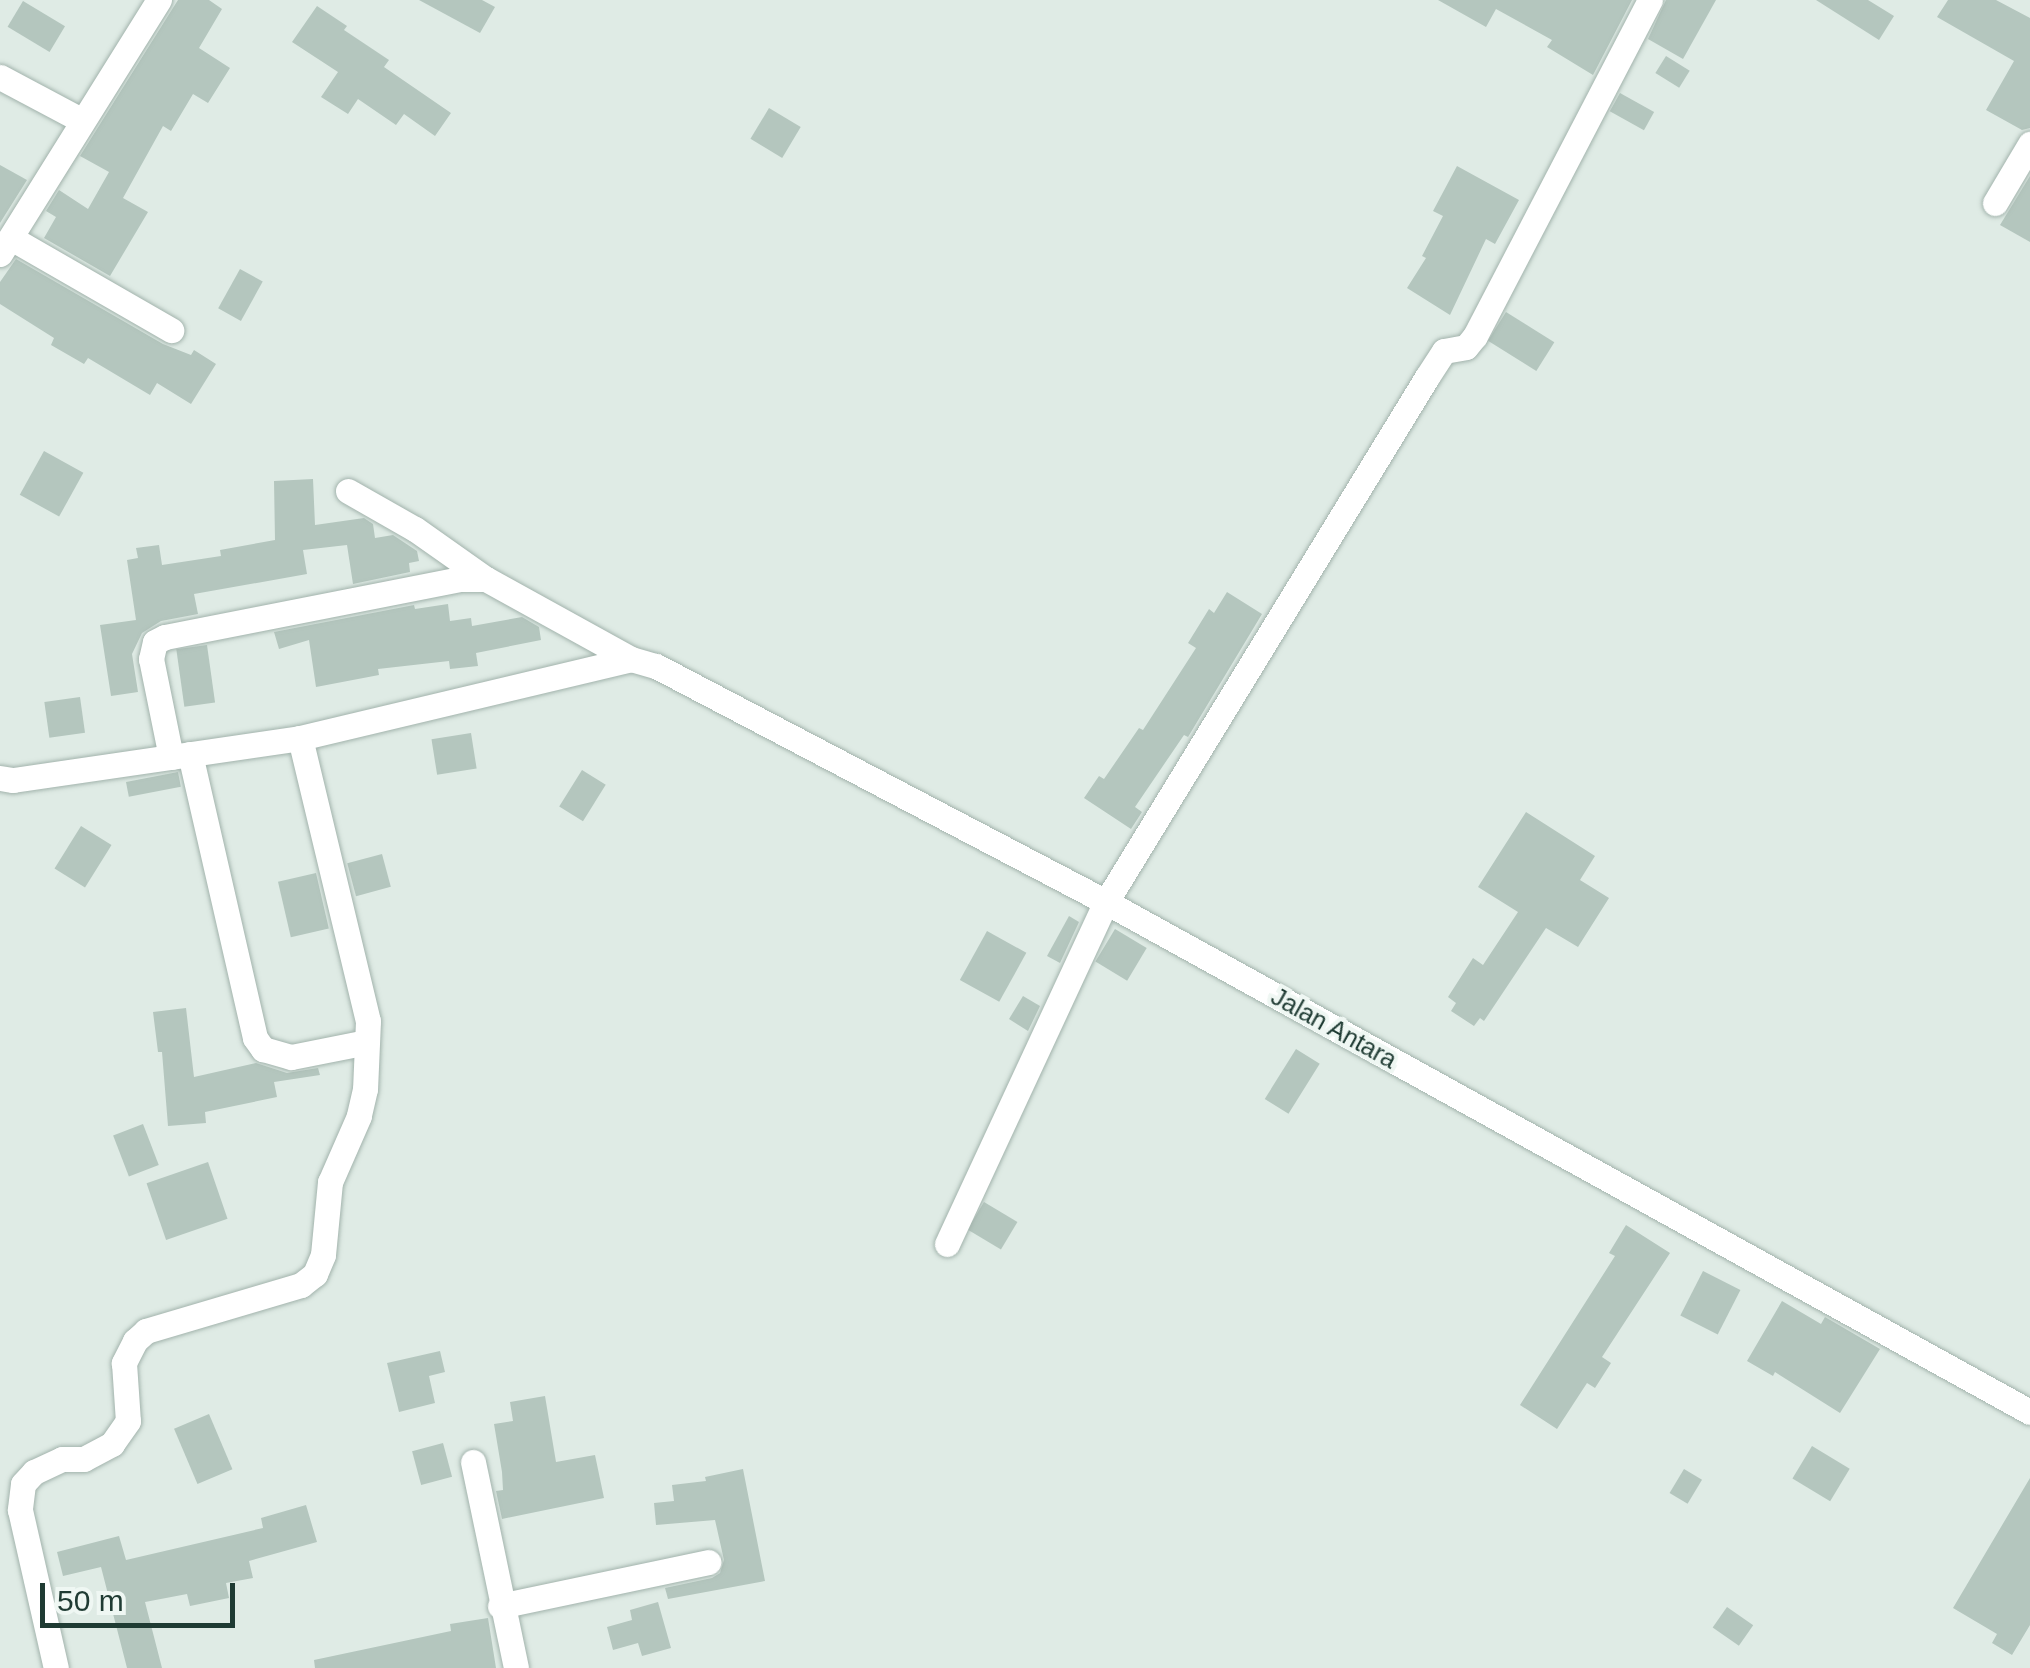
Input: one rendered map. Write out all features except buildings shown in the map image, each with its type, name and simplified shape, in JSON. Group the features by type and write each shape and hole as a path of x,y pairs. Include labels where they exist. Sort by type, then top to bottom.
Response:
{"street":[{"path":"159,0 5,246 171,330"},
{"path":"947,1244 1106,902 1427,376 1444,351 1466,347 1475,336 1650,0"},
{"path":"0,77 81,120"},
{"path":"1995,202 2030,144"},
{"name":"Jalan Antara","path":"348,491 415,529 486,578 631,659 656,666 1106,902 2030,1412"},
{"path":"367,1042 291,1057 263,1049 255,1038 181,756 151,659 155,642 461,579 486,578"},
{"path":"0,778 300,738 631,659"},
{"path":"56,1668 20,1510 23,1484 34,1472 62,1459 84,1458 112,1444 128,1421 124,1363 135,1341 146,1331 301,1285 315,1274 322,1255 330,1182 360,1116 366,1090 368,1021 300,738"},
{"path":"473,1462 516,1668"},
{"path":"500,1606 708,1562"}]}
